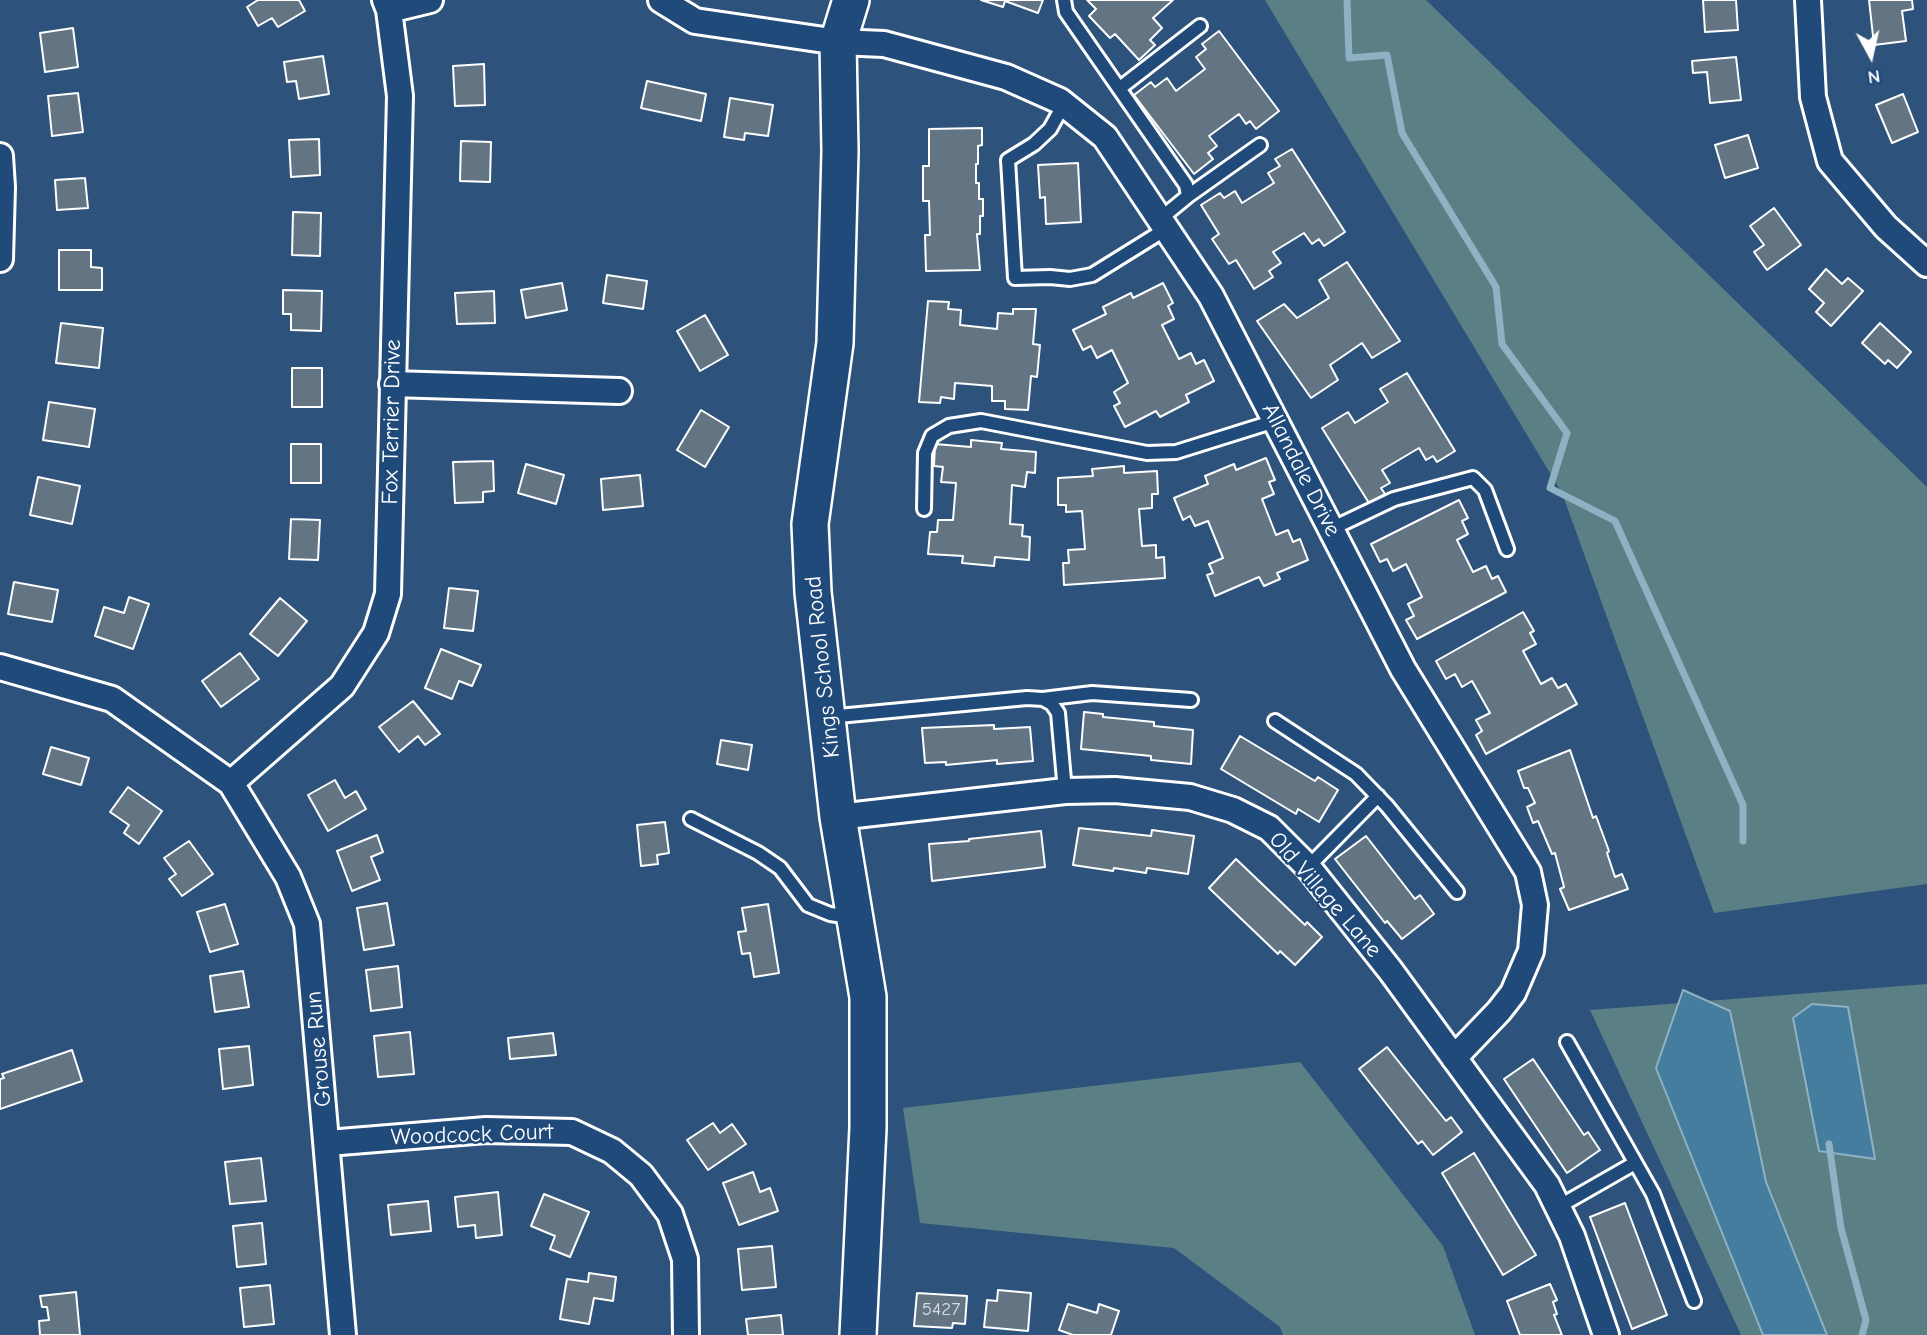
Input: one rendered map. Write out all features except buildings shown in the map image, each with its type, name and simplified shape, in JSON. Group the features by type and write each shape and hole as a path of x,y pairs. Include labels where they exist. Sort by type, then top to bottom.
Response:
{"street":[{"path":"387,5 430,0"},
{"name":"Allandale Drive","path":"661,0 695,21 838,42 884,44 1006,77 1064,104 1105,137 1211,296 1403,669 1528,872 1535,905 1531,951 1514,993 1454,1058"},
{"name":"Kings School Road","path":"851,0 838,42 835,343 810,524 813,592 838,817 868,996 868,1128 858,1335"},
{"path":"1808,0 1813,97 1829,161 1886,227 1927,264"},
{"name":"Fox Terrier Drive","path":"231,783 342,686 376,633 388,594 400,96 387,5"},
{"path":"0,156 0,259"},
{"path":"392,384 619,391"},
{"path":"0,667 112,699 231,783"},
{"name":"Grouse Run","path":"231,783 288,877 307,924 343,1335"},
{"name":"Old Village Lane","path":"838,817 1065,791 1115,790 1190,797 1233,810 1269,828 1308,867 1390,970 1546,1185 1572,1236 1606,1335"},
{"name":"Woodcock Court","path":"328,1143 486,1130 572,1132 612,1151 641,1175 670,1214 685,1259 686,1335"}],"lane":[{"path":"1065,0 1066,12 1186,185 1188,196"},
{"path":"1120,88 1200,26"},
{"path":"1064,104 1049,129 1034,144 1007,159 1015,278 1070,279 1092,275 1163,224 1188,196 1260,145"},
{"path":"924,509 925,453 932,436 949,426 981,421 1147,453 1176,452 1276,421"},
{"path":"1331,529 1394,499 1473,478 1485,490 1507,549"},
{"path":"827,717 1092,693 1191,700"},
{"path":"1043,699 1058,713 1065,791"},
{"path":"1275,721 1356,774 1378,796 1458,892"},
{"path":"1308,867 1378,796"},
{"path":"691,819 780,867 808,905 830,914 855,918"},
{"path":"1567,1042 1653,1194 1694,1301"},
{"path":"1558,1208 1635,1163"}],"green space":[{"path":"1265,0 1426,0 1927,487 1927,884 1714,913 1562,493"},
{"path":"1927,984 1927,1335 1741,1335 1590,1010"},
{"path":"1300,1062 1443,1246 1475,1335 1283,1335 1280,1327 1174,1248 920,1223 903,1108"}],"water":[{"path":"1683,990 1730,1011 1766,1182 1827,1335 1763,1335 1656,1068"},
{"path":"1812,1004 1848,1007 1875,1159 1819,1151 1793,1018"}],"waterway":[{"path":"1347,0 1349,58 1387,55 1402,133 1496,287 1502,344 1567,433 1550,488 1615,521 1743,805 1743,841"},
{"path":"1829,1144 1841,1228 1866,1320 1862,1335"}]}
